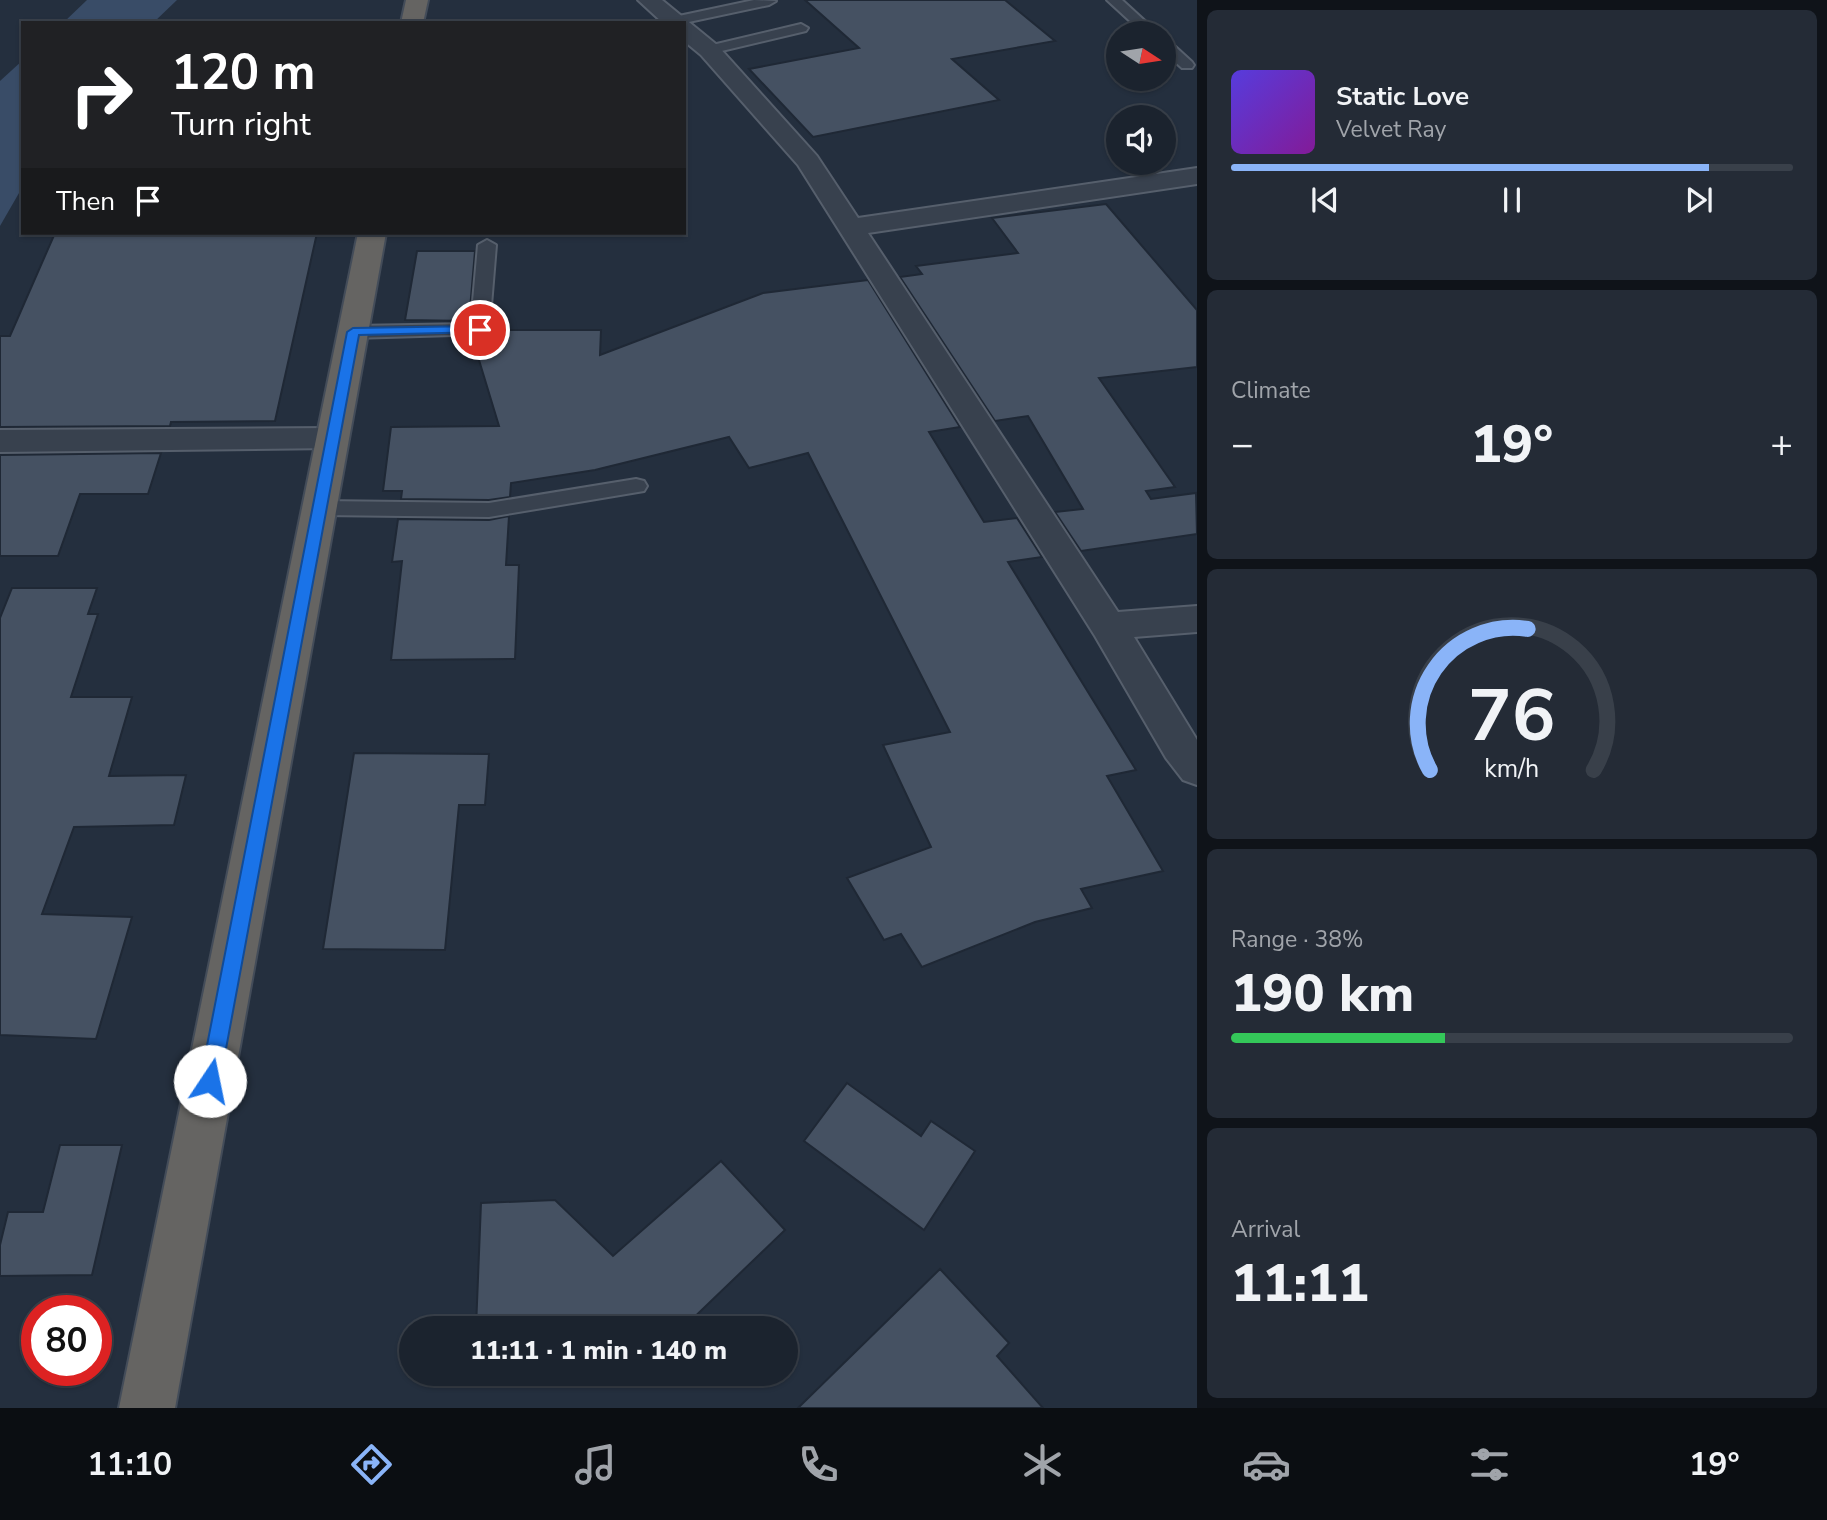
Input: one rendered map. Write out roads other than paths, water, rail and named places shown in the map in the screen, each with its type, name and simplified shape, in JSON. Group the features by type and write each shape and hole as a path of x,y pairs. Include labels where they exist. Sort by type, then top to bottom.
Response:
{"highway":[{"path":"412,21 417,0"},
{"path":"147,1408 372,235"}],"street":[{"path":"649,0 674,21"},
{"path":"686,31 709,50 807,160 1108,626 1180,747 1197,769"},
{"path":"852,227 1197,176"},
{"path":"0,441 333,438"},
{"path":"1108,626 1197,619"}],"lane":[{"path":"1114,0 1138,21"},
{"path":"686,22 769,1"},
{"path":"709,50 801,28"},
{"path":"1176,55 1187,65"},
{"path":"353,332 480,330 487,245"},
{"path":"321,508 489,510 636,486"}],"water":[{"path":"87,0 177,0 155,21 65,21"},
{"path":"21,62 21,184 19,193 0,226 0,81"}]}
